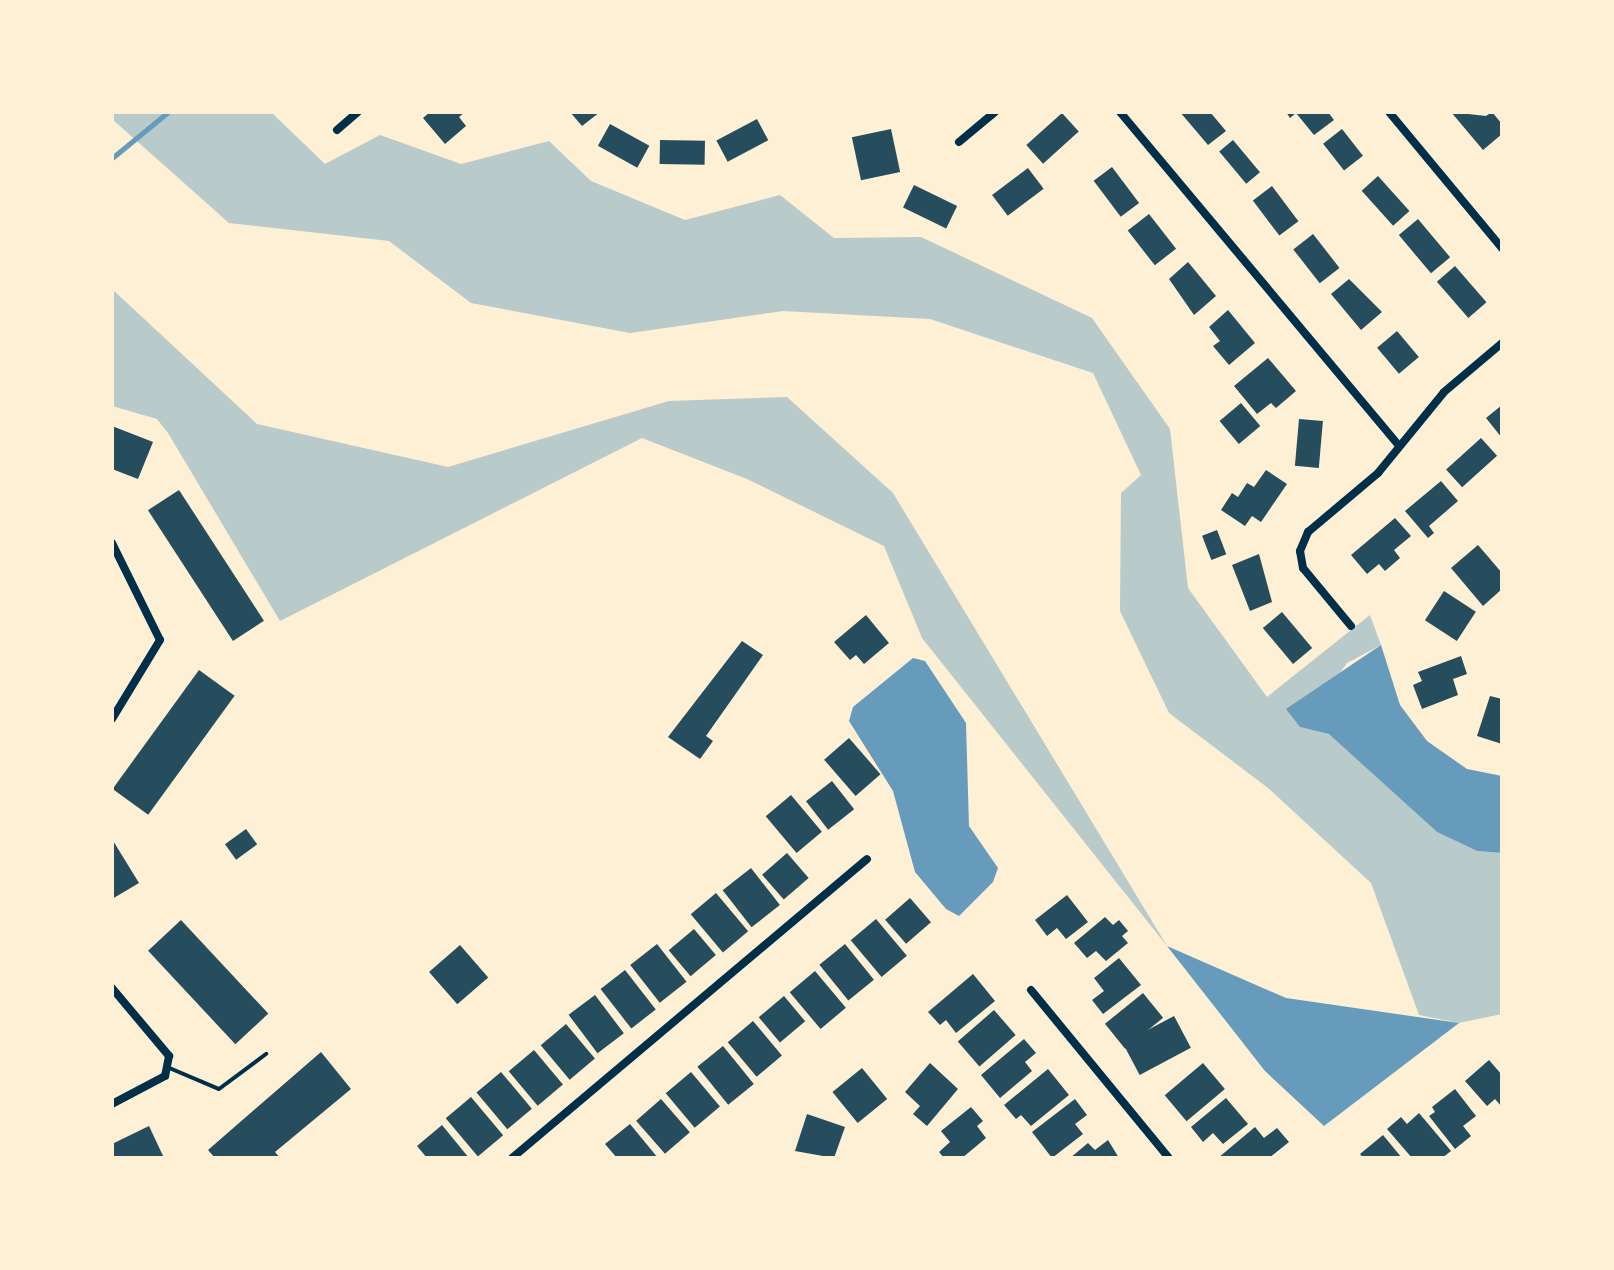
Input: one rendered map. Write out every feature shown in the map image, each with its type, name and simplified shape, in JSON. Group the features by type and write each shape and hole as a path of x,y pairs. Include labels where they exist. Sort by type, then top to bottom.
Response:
{"street":[{"path":"337,130 358,112"},
{"path":"959,142 995,112"},
{"path":"1120,112 1399,446"},
{"path":"1389,112 1502,248"},
{"path":"1351,626 1303,568 1300,551 1308,532 1378,473 1444,392 1502,343"},
{"path":"112,543 160,640 112,719"},
{"path":"512,1158 867,859"},
{"path":"112,988 169,1056 165,1076 112,1104"},
{"path":"1031,990 1169,1158"}],"lane":[{"path":"167,1067 219,1089 266,1054"}],"shaded area":[{"path":"112,112 271,112 325,164 380,135 461,164 549,141 591,181 685,220 780,195 834,238 921,237 1092,318 1170,429 1188,588 1267,697 1370,615 1381,645 1347,663 1300,727 1329,733 1437,832 1477,851 1502,853 1502,1014 1459,1023 1419,1015 1371,883 1268,788 1169,713 1120,611 1121,493 1141,475 1093,373 930,319 783,311 630,333 471,303 389,241 229,223 112,119"},
{"path":"112,289 257,424 448,467 669,401 787,397 893,493 1167,946 922,638 884,546 747,479 642,438 280,621 168,433 157,419 112,406"}],"water":[{"path":"1381,645 1400,705 1427,741 1467,769 1502,776 1502,853 1477,851 1437,832 1329,734 1300,727 1286,709"},
{"path":"913,658 925,661 966,723 969,826 998,868 993,882 959,916 946,909 915,872 893,791 849,721 853,707"},
{"path":"1167,946 1286,998 1459,1023 1324,1126 1265,1071"}],"building":[{"path":"430,112 465,112 459,117 466,126 445,144 423,118"},
{"path":"570,112 600,112 582,126"},
{"path":"1180,112 1210,112 1226,131 1208,145"},
{"path":"1286,112 1328,112 1334,120 1314,135 1296,113 1290,118"},
{"path":"1451,112 1486,116 1492,112 1502,124 1502,134 1483,150"},
{"path":"1062,113 1079,132 1043,164 1026,145"},
{"path":"757,119 768,140 728,162 716,141"},
{"path":"610,124 649,146 637,168 598,146"},
{"path":"891,129 900,172 861,180 852,137"},
{"path":"1342,129 1363,156 1344,171 1323,144"},
{"path":"660,140 705,141 705,165 660,164"},
{"path":"1233,140 1260,172 1246,184 1219,152"},
{"path":"1112,167 1139,203 1121,217 1094,181"},
{"path":"1028,168 1044,189 1008,216 992,195"},
{"path":"1378,176 1409,211 1393,226 1362,191"},
{"path":"914,185 957,206 946,229 903,207"},
{"path":"1272,186 1298,221 1279,236 1253,200"},
{"path":"1149,214 1176,249 1155,265 1128,231"},
{"path":"1418,219 1450,257 1431,273 1399,235"},
{"path":"1313,234 1339,268 1320,283 1293,249"},
{"path":"1188,262 1216,296 1194,315 1169,279"},
{"path":"1455,266 1486,302 1468,318 1437,282"},
{"path":"1349,279 1382,312 1361,330 1331,294"},
{"path":"1228,310 1255,343 1229,365 1213,346 1220,341 1209,327"},
{"path":"1397,331 1419,357 1399,374 1377,348"},
{"path":"1268,358 1296,391 1276,408 1271,403 1257,414 1234,386"},
{"path":"1241,403 1260,426 1239,444 1220,421"},
{"path":"1502,405 1502,438 1486,418"},
{"path":"1299,419 1323,421 1319,468 1295,466"},
{"path":"112,426 153,442 138,479 112,469"},
{"path":"1481,438 1497,456 1462,487 1446,469"},
{"path":"1266,470 1287,484 1261,522 1252,516 1245,526 1221,510 1232,493 1238,497 1247,483 1254,487"},
{"path":"1441,481 1458,501 1429,526 1434,533 1428,538 1405,511"},
{"path":"179,490 264,621 233,641 148,510"},
{"path":"1395,518 1411,536 1394,550 1400,558 1385,571 1379,564 1367,574 1351,555"},
{"path":"1217,530 1226,554 1211,560 1202,536"},
{"path":"1478,545 1502,573 1502,589 1483,606 1451,568"},
{"path":"1259,554 1272,602 1250,611 1232,565"},
{"path":"1444,591 1476,612 1457,641 1425,620"},
{"path":"1282,612 1312,648 1293,664 1263,628"},
{"path":"866,615 889,643 864,664 856,655 850,660 834,642"},
{"path":"742,641 763,655 706,736 713,741 700,759 668,737"},
{"path":"1461,656 1467,674 1453,679 1458,695 1422,709 1413,685 1422,681 1418,672"},
{"path":"199,670 235,696 148,815 113,789"},
{"path":"1490,696 1502,699 1502,744 1477,736"},
{"path":"849,738 880,774 856,796 824,760"},
{"path":"832,781 854,809 828,830 806,801"},
{"path":"791,795 822,832 797,853 766,816"},
{"path":"246,829 257,844 236,860 225,844"},
{"path":"112,839 139,883 112,899"},
{"path":"787,853 809,878 784,900 762,875"},
{"path":"751,868 780,905 752,927 723,890"},
{"path":"716,893 748,931 723,953 691,914"},
{"path":"1067,895 1088,922 1066,939 1057,928 1047,936 1035,920"},
{"path":"910,898 931,922 906,944 885,920"},
{"path":"1105,917 1113,925 1119,920 1128,931 1122,936 1128,943 1106,961 1096,951 1087,958 1074,943"},
{"path":"876,919 907,956 882,977 851,940"},
{"path":"181,920 268,1014 235,1044 148,951"},
{"path":"694,929 716,955 691,976 669,950"},
{"path":"657,944 687,982 660,1003 630,965"},
{"path":"845,944 874,980 848,1001 819,965"},
{"path":"460,945 488,977 457,1004 429,972"},
{"path":"1119,958 1141,985 1103,1014 1092,1000 1104,991 1094,978"},
{"path":"625,970 656,1009 631,1028 601,989"},
{"path":"815,971 846,1008 821,1029 790,992"},
{"path":"973,974 995,1001 956,1033 946,1020 940,1025 928,1012"},
{"path":"1143,993 1163,1018 1125,1049 1105,1024"},
{"path":"595,995 624,1033 598,1053 569,1015"},
{"path":"784,996 805,1021 780,1042 759,1017"},
{"path":"994,1010 1016,1035 979,1066 958,1041"},
{"path":"1174,1016 1191,1048 1140,1075 1123,1043"},
{"path":"753,1021 782,1055 757,1077 728,1042"},
{"path":"566,1024 595,1058 570,1080 541,1045"},
{"path":"1024,1039 1036,1053 1025,1062 1032,1071 1000,1098 981,1075"},
{"path":"723,1046 754,1084 728,1105 697,1067"},
{"path":"534,1050 563,1084 538,1106 509,1071"},
{"path":"321,1052 351,1089 275,1152 280,1158 215,1158 208,1150"},
{"path":"1489,1060 1502,1075 1502,1107 1495,1099 1487,1106 1465,1081"},
{"path":"930,1063 958,1089 927,1126 913,1114 920,1106 905,1092"},
{"path":"1203,1063 1225,1089 1187,1121 1165,1095"},
{"path":"862,1068 887,1099 858,1123 832,1092"},
{"path":"1048,1069 1069,1095 1031,1126 1021,1115 1016,1119 1004,1105"},
{"path":"501,1072 532,1109 507,1129 476,1093"},
{"path":"691,1072 720,1106 695,1128 666,1093"},
{"path":"1455,1089 1476,1116 1463,1126 1471,1136 1455,1149 1429,1116 1435,1112 1432,1107"},
{"path":"471,1097 503,1135 478,1157 446,1118"},
{"path":"1226,1098 1248,1124 1223,1144 1213,1133 1203,1142 1191,1127"},
{"path":"661,1099 690,1132 665,1154 636,1121"},
{"path":"1075,1099 1087,1115 1075,1124 1083,1134 1052,1158 1032,1132"},
{"path":"971,1107 983,1121 977,1126 986,1138 962,1158 944,1158 939,1152 950,1142 941,1131"},
{"path":"1419,1113 1451,1151 1442,1158 1412,1158 1387,1129 1401,1117 1407,1124"},
{"path":"807,1114 845,1127 834,1158 795,1151"},
{"path":"630,1124 658,1158 617,1158 605,1144"},
{"path":"442,1125 469,1158 427,1158 417,1146"},
{"path":"149,1126 164,1158 112,1158 112,1144"},
{"path":"1255,1127 1264,1138 1277,1128 1289,1142 1269,1158 1218,1158"},
{"path":"1383,1135 1402,1158 1363,1158 1360,1154"},
{"path":"1108,1140 1119,1158 1070,1158 1088,1143 1095,1150"}],"waterway":[{"path":"112,158 168,112"}]}
